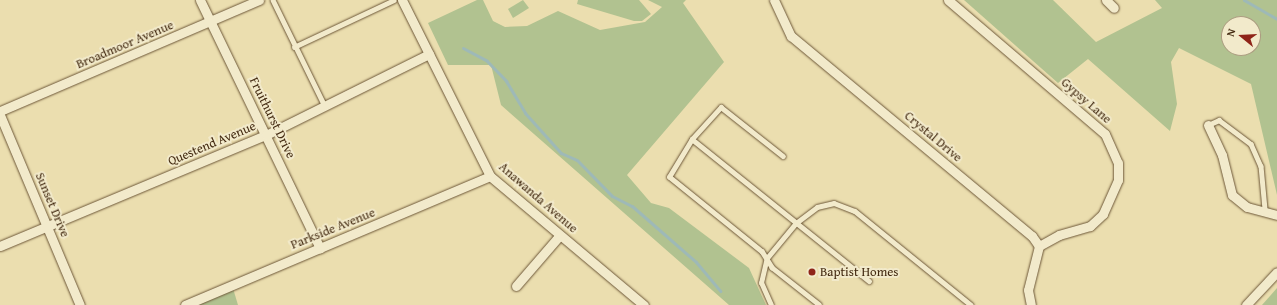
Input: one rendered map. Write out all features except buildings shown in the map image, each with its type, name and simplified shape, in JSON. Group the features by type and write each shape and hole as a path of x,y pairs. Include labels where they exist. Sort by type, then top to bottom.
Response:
{"street":[{"name":"Fruithurst Drive","path":"200,0 320,248"},
{"name":"Broadmoor Avenue","path":"0,111 211,23 259,0"},
{"name":"Anawanda Avenue","path":"402,0 490,176 644,305"},
{"name":"Crystal Drive","path":"774,0 791,36 1032,236 1039,246"},
{"name":"Gypsy Lane","path":"948,0 1105,134 1118,163 1118,180 1103,214 1090,226 1059,235 1039,246"},
{"path":"1106,0 1114,8"},
{"name":"Questend Avenue","path":"0,246 266,135 429,54"},
{"name":"Sunset Drive","path":"0,115 80,305"},
{"path":"1208,125 1222,156 1232,195 1247,207 1265,209 1277,215"},
{"name":"Parkside Avenue","path":"185,305 490,176"},
{"path":"516,286 560,235"},
{"path":"1031,305 1028,290 1039,246"},
{"path":"1246,305 1277,272"}],"lane":[{"path":"273,0 294,47 325,106"},
{"path":"294,47 394,0"},
{"path":"783,156 720,107 692,139 669,177 766,258 772,268 819,305"},
{"path":"1208,125 1219,120 1252,144 1261,166 1265,209"},
{"path":"692,139 869,281"},
{"path":"771,305 761,283 766,258 796,223 825,203 841,203 971,305"}],"green space":[{"path":"477,0 483,0 493,21 505,27 527,26 558,11 600,30 645,22 662,7 648,0 686,0 683,3 724,62 627,175 651,203 669,208 749,268 766,305 729,305 501,105 491,65 448,65 428,23"},
{"path":"523,0 529,8 513,18 508,9"},
{"path":"578,0 639,0 651,14 642,21 634,21 577,4"},
{"path":"964,0 1053,0 1096,42 1162,8 1155,0 1277,0 1277,195 1251,84 1179,48 1171,62 1177,104 1170,131 1088,59 1058,83"},
{"path":"232,285 238,305 185,305"},
{"path":"1277,288 1277,305 1262,305"}],"waterway":[{"path":"1244,0 1277,19"},
{"path":"463,48 487,61 506,81 525,113 561,153 577,160 612,196 632,206 696,262 720,291"}],"place":[{"name":"Baptist Homes","path":"812,272"}]}
